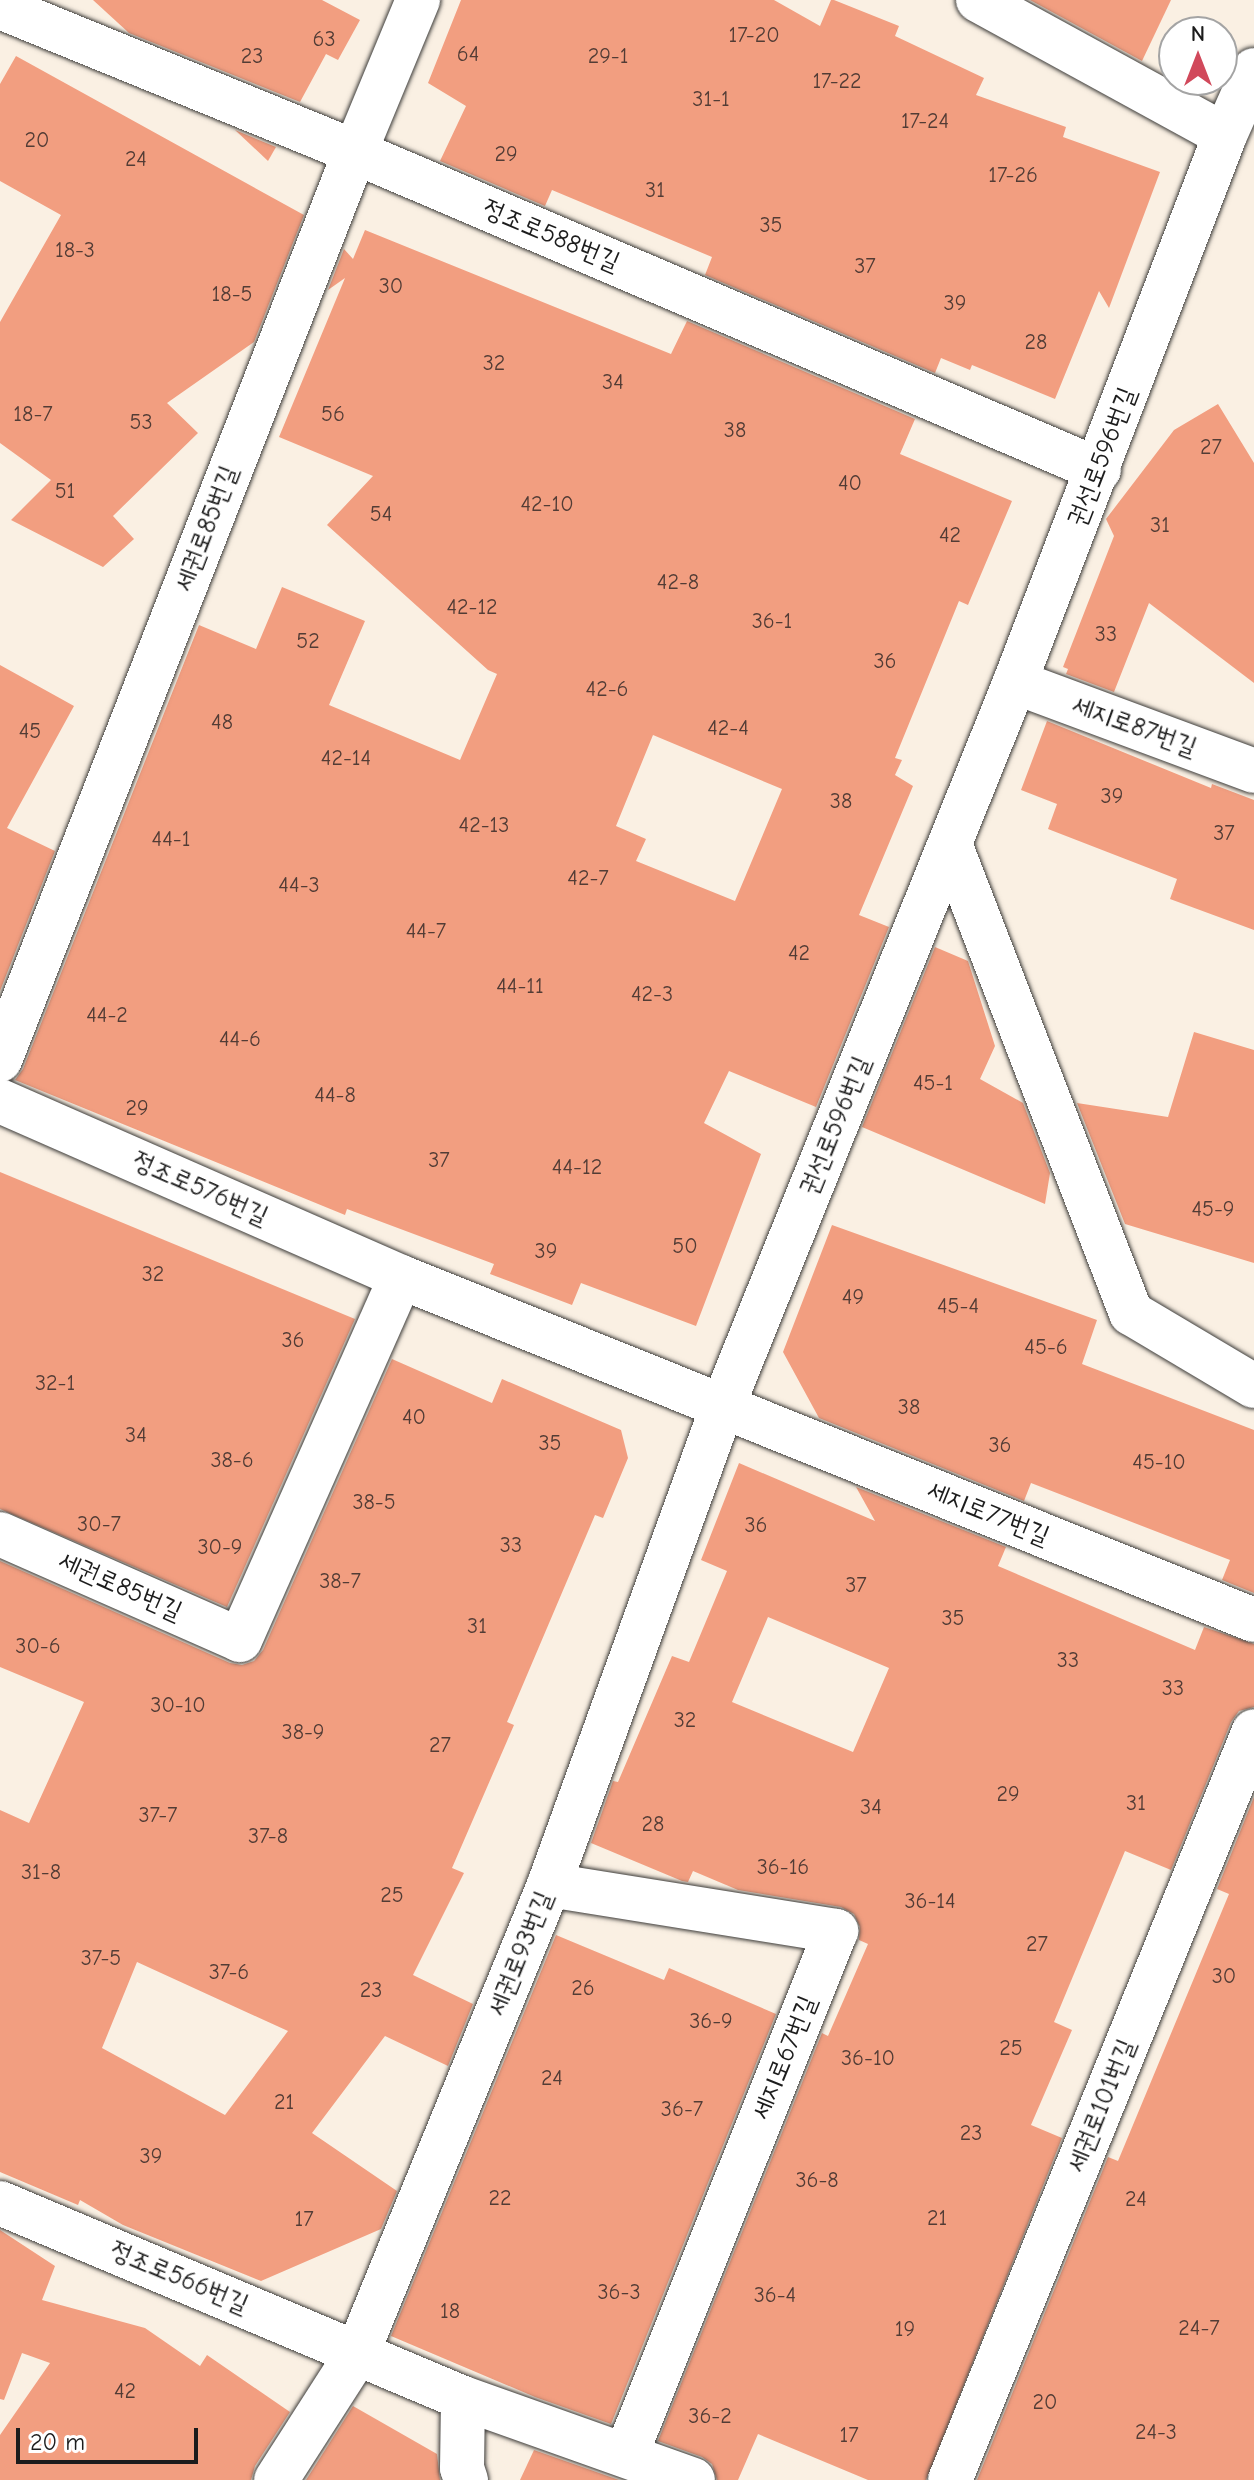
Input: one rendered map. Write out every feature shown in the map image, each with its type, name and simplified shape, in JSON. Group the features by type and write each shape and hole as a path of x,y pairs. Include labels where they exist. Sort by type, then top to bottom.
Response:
{"street":[{"name":"세권로85번길","path":"0,1060 355,152 418,0"},
{"path":"978,0 1225,135"},
{"name":"정조로588번길","path":"1,3 1099,470"},
{"name":"권선로596번길","path":"722,1408 1015,682 1099,470 1225,135 1254,70"},
{"name":"세지로87번길","path":"1015,682 1254,771"},
{"path":"950,844 1131,1313 1254,1386"},
{"name":"정조로576번길","path":"0,1101 401,1277 722,1408"},
{"name":"세권로85번길","path":"0,1534 240,1640 401,1277"},
{"name":"세지로77번길","path":"722,1408 1254,1620"},
{"name":"세권로93번길","path":"276,2480 357,2354 549,1885 722,1408"},
{"name":"세권로101번길","path":"950,2480 1254,1731"},
{"name":"세지로67번길","path":"549,1885 836,1931 626,2455"},
{"name":"정조로566번길","path":"0,2203 357,2354"},
{"path":"357,2354 463,2398 693,2480"},
{"path":"463,2398 462,2468 466,2480"}],"building":[{"path":"93,0 322,0 360,20 338,60 326,54 300,102 129,33"},
{"path":"461,0 774,0 820,26 831,0 834,0 899,26 895,36 984,78 976,95 1066,127 1063,137 1160,172 1109,308 1099,291 1055,399 972,365 970,370 941,358 935,373 705,275 712,257 552,190 545,206 440,161 466,106 428,83"},
{"path":"1030,0 1171,0 1163,16 1158,16 1158,27 1142,61"},
{"path":"16,56 304,215 254,342 167,403 198,433 113,516 134,539 103,567 11,520 51,480 0,443 0,322 61,215 0,181 0,84"},
{"path":"235,130 276,147 268,161"},
{"path":"365,230 671,354 687,321 915,419 900,454 1012,501 968,605 959,601 895,758 902,760 895,775 913,786 859,915 889,927 816,1107 729,1071 704,1123 761,1154 696,1326 581,1283 572,1305 490,1274 494,1264 347,1209 345,1215 15,1080 23,1069 199,625 256,649 282,587 365,621 329,705 460,760 497,674 488,670 327,525 373,476 279,437 345,278 328,290 344,249 353,259","holes":["653,735 782,789 735,901 636,861 646,839 616,826"]},
{"path":"1218,404 1254,463 1254,683 1149,603 1114,692 1066,674 1068,669 1063,667 1114,536 1106,519 1174,430"},
{"path":"0,665 74,706 7,828 55,851 0,991"},
{"path":"1047,721 1211,788 1212,784 1254,800 1254,930 1170,899 1177,879 1048,829 1057,804 1021,790"},
{"path":"935,947 968,961 995,1046 980,1079 1023,1103 1050,1173 1045,1204 862,1127"},
{"path":"1194,1032 1254,1050 1254,1263 1125,1224 1077,1103 1168,1117"},
{"path":"0,1172 355,1319 227,1607 0,1509"},
{"path":"832,1225 1097,1320 1082,1364 1254,1430 1254,1593 1222,1580 1230,1560 1031,1483 1024,1501 819,1418 783,1352"},
{"path":"392,1359 492,1403 502,1379 621,1430 628,1458 603,1518 595,1515 507,1722 514,1725 452,1868 464,1873 413,1975 473,2004 448,2066 385,2036 312,2133 397,2191 381,2229 261,2281 123,2225 80,2200 78,2205 0,2172 0,1810 29,1823 84,1702 0,1667 0,1561 230,1663 242,1665 254,1661 263,1650","holes":["137,1962 288,2031 225,2115 102,2048"]},
{"path":"739,1463 875,1521 856,1487 1006,1547 998,1566 1195,1650 1204,1627 1254,1644 1254,1707 1239,1711 1231,1722 1171,1870 1125,1851 1054,2022 1072,2030 1031,2125 1062,2138 926,2480 868,2480 758,2434 738,2480 717,2480 712,2464 702,2457 658,2441 822,2033 828,2036 868,1944 859,1940 860,1927 854,1914 841,1907 738,1890 693,1871 688,1882 682,1881 591,1843 613,1781 618,1782 672,1656 689,1662 727,1571 701,1560","holes":["768,1617 889,1668 853,1752 732,1702"]},
{"path":"1254,1797 1254,2480 977,2480 1108,2157 1118,2161 1229,1894 1217,1889"},
{"path":"556,1935 664,1980 669,1968 776,2014 611,2424 535,2397 391,2336"},
{"path":"0,2230 55,2266 42,2300 145,2328 200,2366 207,2355 290,2412 255,2466 251,2480 0,2480 0,2435 50,2363 22,2353 4,2400 0,2399"},
{"path":"353,2406 437,2454 440,2480 306,2480"},
{"path":"534,2450 619,2480 520,2480"}]}
